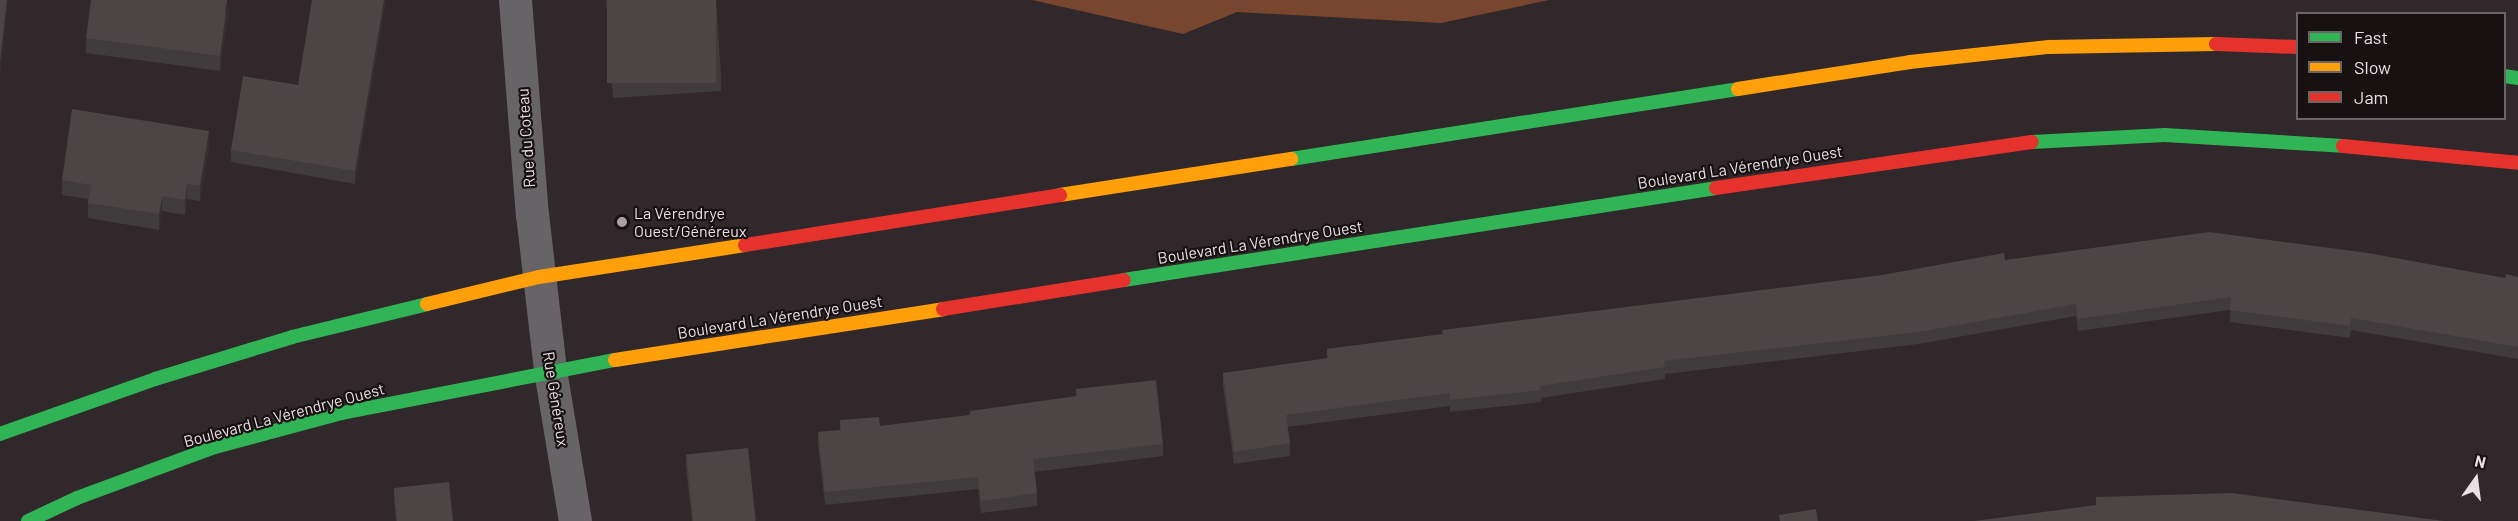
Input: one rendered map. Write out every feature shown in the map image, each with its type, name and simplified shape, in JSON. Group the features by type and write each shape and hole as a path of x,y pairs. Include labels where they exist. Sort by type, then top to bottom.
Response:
{"main road":[{"path":"0,434 155,379 292,338 539,277 1910,63 2049,47 2172,43 2296,47"},
{"name":"Boulevard La Vérendrye Ouest","path":"28,521 76,498 215,447 342,413 550,370 2019,143 2165,135 2306,142 2518,163"}],"street":[{"name":"Rue du Coteau","path":"515,0 539,277"},
{"name":"Rue Généreux","path":"539,277 550,370 575,521"}],"shaded area":[{"path":"1032,0 1549,0 1441,23 1237,12 1183,34"}],"building":[{"path":"0,0 7,0 0,62"},
{"path":"91,0 227,0 220,56 86,38"},
{"path":"312,0 384,0 355,171 231,150 243,76 298,85"},
{"path":"607,0 716,0 716,83 607,83"},
{"path":"72,109 209,131 200,186 187,184 185,200 162,196 159,214 88,203 91,185 62,180"},
{"path":"2209,232 2368,253 2505,278 2506,274 2518,277 2518,347 2351,318 2350,326 2230,310 2231,297 2078,319 2076,304 1919,332 1664,361 1665,367 1540,386 1541,390 1450,400 1450,393 1286,415 1290,443 1234,452 1223,373 1328,358 1327,349 1443,334 1442,330 1882,275 2004,253 2005,260"},
{"path":"1156,380 1163,444 1033,459 1037,493 981,501 978,477 825,492 818,432 841,430 840,420 879,417 880,426 970,415 970,411 1077,396 1076,389"},
{"path":"748,448 756,521 693,521 686,454"},
{"path":"449,482 453,521 397,521 394,488"},
{"path":"2232,493 2444,521 1974,521 2096,505 2096,497"},
{"path":"1816,509 1818,521 1780,521 1779,515"}],"traffic: fast":[{"path":"2506,76 2518,78"},
{"path":"1291,159 1738,89"},
{"path":"2032,142 2165,135 2343,146"},
{"path":"1124,280 1716,188"},
{"path":"0,434 155,379 292,337 427,304"},
{"path":"28,521 77,498 215,447 342,413 615,360"}],"traffic: slow":[{"path":"1738,89 1910,62 2049,47 2216,44"},
{"path":"1060,195 1291,159"},
{"path":"427,304 539,277 745,245"},
{"path":"615,360 943,309"}],"traffic: jam":[{"path":"2216,44 2296,47"},
{"path":"1716,188 2032,142"},
{"path":"2343,146 2518,163"},
{"path":"745,245 1060,195"},
{"path":"943,309 1124,280"}],"place":[{"name":"La Vérendrye Ouest/Généreux","path":"622,222"}]}
